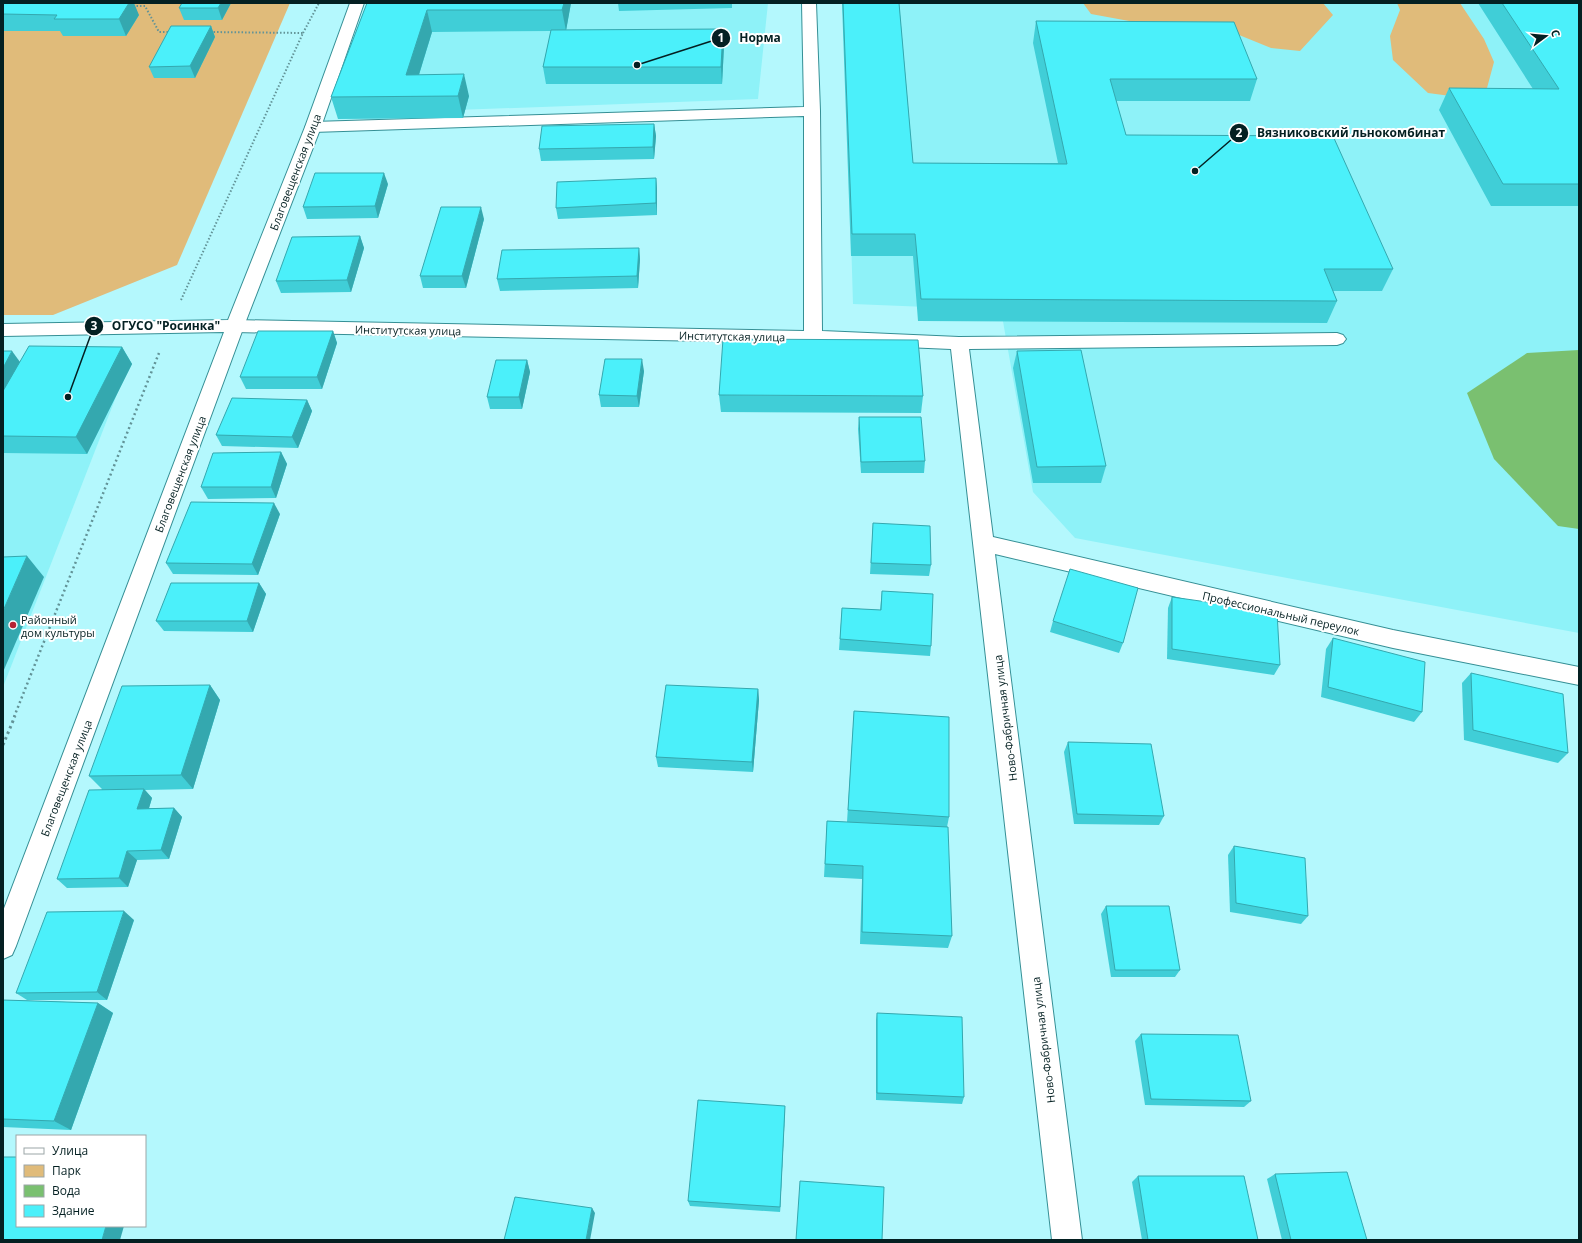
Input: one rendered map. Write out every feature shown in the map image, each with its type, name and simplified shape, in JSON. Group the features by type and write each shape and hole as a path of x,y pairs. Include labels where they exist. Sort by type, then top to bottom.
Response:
{"street":[{"name":"Благовещенская улица","path":"3,946 236,326 313,127 357,3"},
{"path":"809,3 812,111 813,337 960,343 1337,339"},
{"path":"313,127 812,111"},
{"name":"Институтская улица","path":"3,330 236,326 813,337"},
{"name":"Ново-Фабричная улица","path":"960,343 1067,1240"},
{"name":"Профессиональный переулок","path":"984,543 1393,639 1579,676"}],"path":[{"path":"303,33 319,3"}],"shaded area":[{"path":"383,3 768,3 758,99 348,114"},
{"path":"844,3 1579,3 1579,633 1075,538 1033,492 1001,310 853,304"},
{"path":"130,361 3,687 3,362"}],"green space":[{"path":"3,3 290,3 177,265 53,315 3,315"},
{"path":"1083,3 1323,3 1333,15 1300,51 1271,48 1217,26 1140,23 1091,14"},
{"path":"1397,3 1460,3 1484,39 1494,62 1487,88 1466,98 1428,93 1393,60 1390,36 1400,10"}],"water":[{"path":"1579,350 1579,529 1558,526 1494,459 1467,393 1527,353"}],"building":[{"path":"3,3 129,3 119,19 54,19 57,15 3,14"},
{"path":"182,3 221,3 218,8 179,8"},
{"path":"367,3 564,3 562,10 427,10 406,75 464,74 458,96 331,97"},
{"path":"843,3 899,3 913,163 1067,164 1036,21 1234,22 1257,79 1110,79 1126,135 1333,136 1393,269 1324,269 1337,301 921,299 915,234 852,234"},
{"path":"1502,3 1579,3 1579,184 1503,184 1449,88 1559,89"},
{"path":"171,26 211,26 190,66 149,67"},
{"path":"723,29 721,67 543,67 551,30"},
{"path":"654,124 653,147 539,149 542,126"},
{"path":"315,173 384,173 375,206 303,207"},
{"path":"656,178 656,203 556,208 557,182"},
{"path":"441,207 481,207 462,276 420,276"},
{"path":"360,236 347,280 276,281 292,237"},
{"path":"639,248 637,276 497,279 502,250"},
{"path":"258,331 333,331 317,377 240,377"},
{"path":"723,339 918,340 923,396 719,395"},
{"path":"29,346 122,347 76,437 3,436 3,391"},
{"path":"1081,350 1106,466 1037,467 1017,351"},
{"path":"3,351 12,351 3,368"},
{"path":"605,359 642,359 637,396 599,395"},
{"path":"496,360 527,360 519,397 487,397"},
{"path":"232,398 307,400 292,437 216,435"},
{"path":"859,417 921,417 925,461 861,462"},
{"path":"281,452 271,487 201,487 213,453"},
{"path":"191,502 274,503 252,564 166,563"},
{"path":"873,523 930,526 931,565 871,563"},
{"path":"27,556 3,611 3,557"},
{"path":"1070,569 1138,588 1123,643 1053,621"},
{"path":"171,583 259,583 247,621 156,621"},
{"path":"882,591 933,594 931,646 840,639 842,608 881,610"},
{"path":"1172,597 1277,612 1280,665 1172,649"},
{"path":"1333,638 1425,662 1422,712 1328,687"},
{"path":"1471,673 1563,694 1568,753 1473,730"},
{"path":"210,685 181,775 89,776 122,686"},
{"path":"666,685 758,689 752,762 656,757"},
{"path":"854,711 949,717 949,817 848,810"},
{"path":"1068,742 1151,744 1164,816 1077,814"},
{"path":"144,789 137,809 174,808 161,850 127,851 119,878 57,879 89,790"},
{"path":"827,821 948,827 952,936 862,932 863,866 825,864"},
{"path":"1234,846 1305,858 1308,916 1236,903"},
{"path":"1106,906 1169,906 1180,970 1115,970"},
{"path":"124,911 97,992 16,993 47,912"},
{"path":"3,1000 98,1003 54,1121 3,1119"},
{"path":"877,1013 962,1017 964,1097 877,1093"},
{"path":"1141,1034 1238,1035 1251,1101 1151,1099"},
{"path":"698,1100 785,1106 780,1207 688,1201"},
{"path":"3,1157 16,1157 16,1227 106,1227 102,1240 3,1240"},
{"path":"1347,1172 1367,1240 1291,1240 1275,1174"},
{"path":"1138,1176 1244,1176 1258,1240 1148,1240"},
{"path":"800,1181 884,1187 882,1240 796,1240"},
{"path":"515,1197 592,1208 586,1240 504,1240"}],"place":[{"name":"Норма","path":"637,65"},
{"name":"Вязниковский льнокомбинат","path":"1195,171"},
{"name":"ОГУСО \"Росинка\"","path":"68,397"},
{"name":"Районный дом культуры","path":"13,625"}]}
